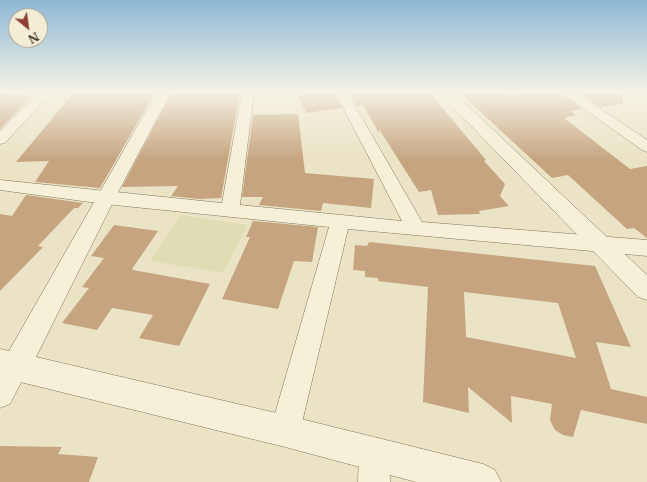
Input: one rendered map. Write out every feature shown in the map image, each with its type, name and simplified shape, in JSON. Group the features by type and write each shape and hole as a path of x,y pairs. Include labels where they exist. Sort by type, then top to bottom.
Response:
{"street":[{"path":"0,140 24,114"},
{"path":"0,394 8,365 151,114"},
{"path":"230,211 245,114"},
{"path":"354,114 416,229"},
{"path":"468,114 647,290"},
{"path":"599,114 647,147"},
{"path":"0,185 104,198 340,223 647,248"},
{"path":"285,431 340,223"},
{"path":"8,365 285,431 374,468 483,482"}],"shaded area":[{"path":"181,215 247,225 223,273 150,261"}],"building":[{"path":"0,114 14,114 0,129"},
{"path":"55,114 142,114 100,188 35,182 49,161 16,162"},
{"path":"160,114 236,114 221,198 200,199 171,196 178,186 122,187"},
{"path":"298,114 305,173 374,179 371,208 323,203 321,211 259,205 263,197 242,197 253,115"},
{"path":"368,114 448,114 486,160 484,161 505,184 500,196 509,206 479,211 480,214 438,215 431,190 419,192 379,129 379,133"},
{"path":"483,114 575,114 564,118 630,169 647,166 647,238 634,228 627,229 568,175 552,178"},
{"path":"26,195 83,203 78,208 74,208 38,246 43,247 0,291 0,214 12,216"},
{"path":"253,221 318,227 312,262 294,261 278,309 222,299 250,237 246,237"},
{"path":"114,225 158,231 132,269 133,270 210,284 179,346 139,338 153,315 112,308 97,330 62,323 89,288 82,287 104,258 91,256"},
{"path":"369,242 595,266 631,347 596,342 611,389 647,397 647,424 581,410 573,437 563,435 555,430 550,420 552,404 511,396 512,423 468,387 469,413 423,402 428,287 378,281 378,278 365,277 365,271 353,270 355,245 367,246","holes":["464,292 558,303 576,358 466,337"]},
{"path":"0,446 62,447 58,454 98,457 89,482 0,482"}]}
